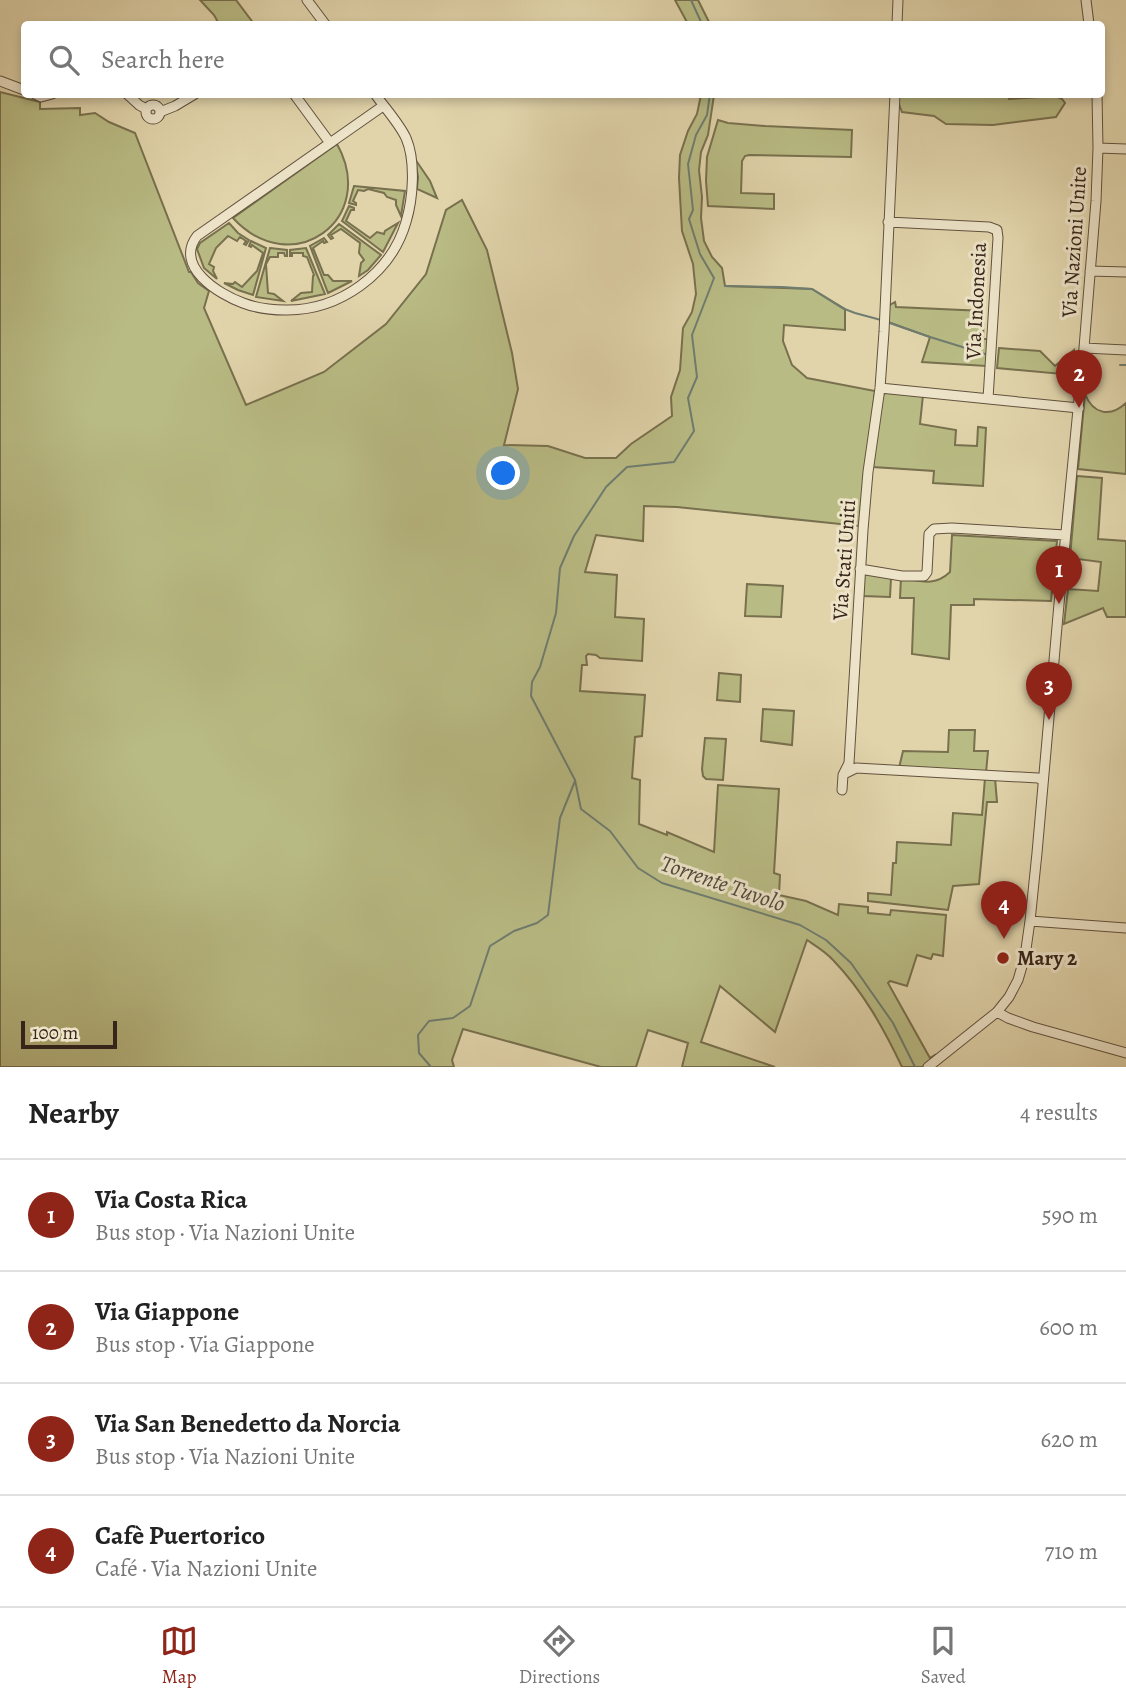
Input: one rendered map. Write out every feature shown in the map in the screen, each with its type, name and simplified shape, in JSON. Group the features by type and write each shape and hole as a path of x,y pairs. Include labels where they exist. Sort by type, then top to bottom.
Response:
{"street":[{"path":"307,0 323,21"},
{"path":"897,21 898,0"},
{"path":"1086,0 1089,21"},
{"path":"0,81 21,89"},
{"path":"131,98 146,109 155,105 160,112 188,98"},
{"path":"297,98 330,143"},
{"path":"378,98 406,139 412,173 411,197 402,235 388,259 369,279 328,303 287,310 244,303 218,290 201,277 190,251 191,243 197,236 383,106"},
{"path":"888,222 895,98"},
{"name":"Via Nazioni Unite","path":"929,1066 997,1012 1018,980 1025,956 1079,408 1096,201 1097,98"},
{"path":"1098,148 1126,149"},
{"name":"Via Stati Uniti","path":"842,790 843,775 852,765 860,569 868,472 880,388 886,310 888,222"},
{"name":"Via Indonesia","path":"888,222 989,227 997,230 988,398"},
{"path":"1090,271 1126,272"},
{"path":"1084,348 1126,350"},
{"path":"880,388 1079,408"},
{"path":"860,569 902,576 924,576 929,534 938,528 1065,535"},
{"path":"852,765 1044,780"},
{"path":"1030,921 1126,928"},
{"path":"997,1012 1020,1023 1126,1052"}],"green space":[{"path":"200,0 236,0 252,21 217,21"},
{"path":"675,0 698,0 708,21 686,21"},
{"path":"0,92 40,102 40,109 80,108 80,115 95,113 135,133 189,272 209,291 204,308 246,405 324,372 386,324 426,274 446,210 462,200 487,250 512,353 518,389 504,445 548,446 585,458 616,458 631,444 672,416 671,397 680,370 683,328 692,312 696,294 693,264 682,231 680,155 697,114 700,98 714,98 699,170 701,218 704,241 712,257 722,268 725,286 812,289 845,309 845,330 784,325 783,341 792,365 807,378 875,391 859,526 644,506 643,541 596,535 585,572 617,575 615,617 644,619 642,661 600,658 588,654 587,665 582,665 580,691 645,695 642,736 635,737 632,778 640,780 639,824 667,835 667,832 714,852 718,785 779,789 774,873 780,875 779,895 806,901 838,915 839,904 868,907 868,913 890,915 891,910 946,915 943,956 933,954 931,959 917,955 907,986 890,981 888,983 930,1058 935,1055 936,1057 922,1067 902,1067 854,984 830,957 807,940 775,1032 720,986 701,1042 775,1067 682,1067 688,1043 648,1030 636,1067 601,1067 463,1029 452,1060 454,1067 0,1067"},
{"path":"899,98 1060,98 1065,103 1056,117 993,125 946,124 934,116 902,112"},
{"path":"718,120 765,126 852,130 851,157 745,156 742,161 741,193 774,194 774,209 708,206 707,157"},
{"path":"337,144 347,171 347,196 338,217 323,233 303,242 280,244 256,236 233,218"},
{"path":"415,159 430,181 437,198 417,189"},
{"path":"354,186 405,191 401,216 396,200 384,193 368,189 358,190 353,201 356,205 349,203"},
{"path":"349,206 354,210 351,210 346,221 370,238 377,232 384,234 398,223 383,252 342,221"},
{"path":"229,223 249,240 246,245 246,241 240,237 237,241 228,236 216,248 209,264 214,267 217,279 204,268 197,249 200,243"},
{"path":"339,224 381,255 359,276 364,260 359,253 360,243 341,229 331,235 331,239 328,235"},
{"path":"324,238 327,242 323,241 313,248 324,275 328,275 333,281 352,281 328,293 310,246"},
{"path":"251,241 266,248 253,295 224,283 235,282 242,287 257,271 263,253 252,245 249,246"},
{"path":"270,248 287,250 287,256 278,253 278,257 270,257 266,264 268,293 283,301 256,297"},
{"path":"306,248 325,294 291,301 301,293 312,292 314,275 307,257 303,256 303,253 292,253 290,256 290,250"},
{"path":"895,302 896,307 984,311 983,339 988,339 986,366 922,362 930,337 888,322 888,306"},
{"path":"999,348 1040,351 1055,366 1074,350 1073,375 997,368"},
{"path":"881,392 923,395 920,424 956,430 955,445 977,446 978,427 986,428 983,486 933,483 934,471 873,467"},
{"path":"1085,394 1097,410 1103,412 1114,411 1126,403 1126,474 1078,469"},
{"path":"1077,476 1102,478 1098,539 1126,541 1126,617 1107,617 1103,608 1064,624 1068,589 1098,591 1101,562 1070,558"},
{"path":"952,535 1057,541 1051,601 974,599 974,605 951,605 949,659 912,654 914,598 900,598 901,578 933,581 950,572"},
{"path":"863,573 891,578 890,597 862,596"},
{"path":"747,584 783,586 781,617 745,616"},
{"path":"719,673 741,675 740,702 717,700"},
{"path":"763,709 794,711 792,745 761,741"},
{"path":"949,730 975,730 974,751 988,751 986,773 899,768 903,751 948,752"},
{"path":"705,738 726,739 723,780 706,779 703,776"},
{"path":"985,778 995,778 997,802 987,802 979,884 953,886 948,910 868,901 868,893 891,895 897,842 951,845 953,813 982,815"}],"waterway":[{"name":"Torrente Tuvolo","path":"691,0 701,21"},
{"name":"Torrente Tuvolo","path":"709,98 707,115 696,135 688,164 693,210 689,219 700,254 714,278 692,335 697,377 688,398 694,431 674,462 627,467 606,487 574,536 560,568 556,613 540,667 532,682 531,696 575,780 581,809 610,831 638,868 662,883 800,925 826,940 851,963 893,1023 915,1067"},
{"path":"725,286 812,289 842,308 881,320"},
{"path":"887,322 985,354"},
{"path":"1120,365 1126,365"},
{"path":"431,1067 419,1053 418,1035 429,1021 453,1018 470,1006 490,946 548,915 560,818 575,781"}],"place":[{"name":"Via Giappone","path":"1079,408"},
{"name":"Via Costa Rica","path":"1059,604"},
{"name":"Via San Benedetto da Norcia","path":"1049,720"},
{"name":"Cafè Puertorico","path":"1004,939"},
{"name":"Mary 2","path":"1003,958"}]}
